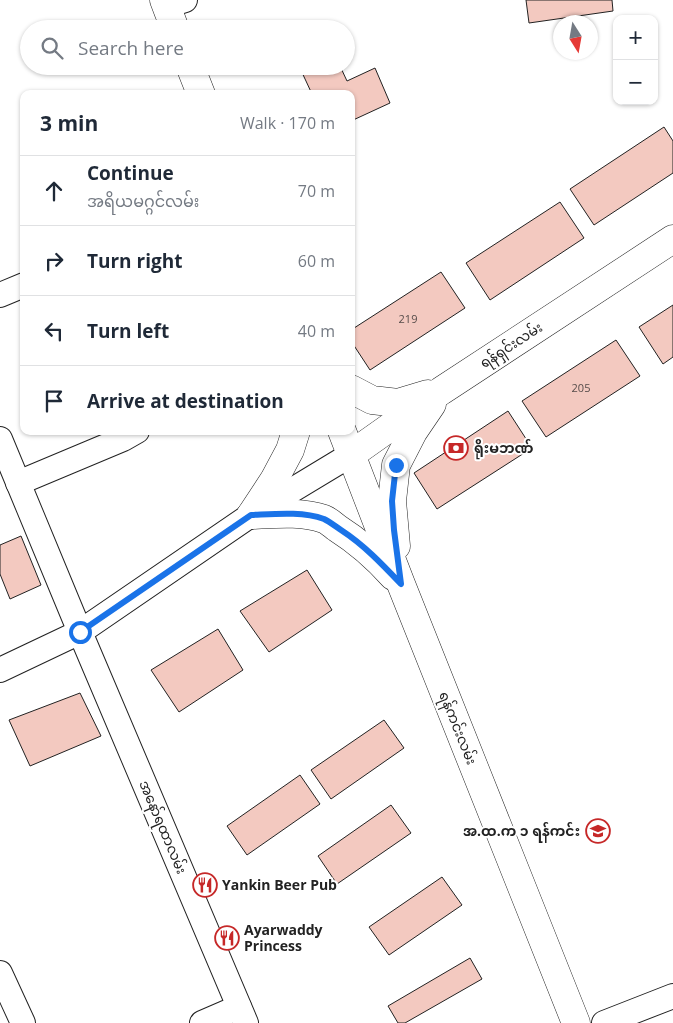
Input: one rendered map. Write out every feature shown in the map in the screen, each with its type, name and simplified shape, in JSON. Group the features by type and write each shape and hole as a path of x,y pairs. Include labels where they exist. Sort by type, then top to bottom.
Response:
{"main road":[{"path":"194,75 199,90"},
{"name":"ရန်ရှင်းလမ်း","path":"347,442 441,390 673,239"},
{"path":"355,392 372,400 398,403 441,390"},
{"path":"401,584 392,501 396,465 413,432 441,390"},
{"path":"251,515 274,480 290,450 295,435"},
{"name":"ရန်ကင်းလမ်း","path":"347,442 401,584 576,1023"},
{"path":"251,515 301,514 325,519 351,536 372,554 401,584"}],"street":[{"path":"0,295 20,287"},
{"path":"18,483 130,435"},
{"name":"အနော်ရထာလမ်း","path":"0,439 242,1015"},
{"path":"0,670 80,632 251,515 347,442"},
{"path":"0,973 22,1023"},
{"path":"604,1023 673,996"},
{"path":"202,1023 242,1015"}],"building":[{"path":"526,0 612,0 613,11 585,15 553,15 553,20 529,23"},
{"path":"375,68 390,103 355,119 355,90 310,90 303,75 344,75 347,81"},
{"path":"664,127 673,141 673,173 594,225 570,189"},
{"path":"560,202 584,238 490,300 466,263"},
{"path":"441,272 465,308 370,370 355,347 355,327"},
{"path":"673,305 673,357 663,364 639,327"},
{"path":"616,340 640,376 546,437 522,401"},
{"path":"508,411 532,448 437,509 414,473"},
{"path":"21,536 41,585 10,599 0,574 0,545"},
{"path":"307,570 332,610 269,652 240,611"},
{"path":"218,629 243,670 179,712 151,670"},
{"path":"80,693 101,736 30,766 9,720"},
{"path":"384,720 404,748 331,799 311,770"},
{"path":"300,775 320,804 247,855 227,826"},
{"path":"391,805 411,833 337,884 318,856"},
{"path":"442,877 462,905 389,955 369,927"},
{"path":"470,958 482,979 405,1023 398,1023 388,1006"}],"place":[{"name":"ရိုးမဘဏ်","path":"456,448"},
{"name":"အ.ထ.က ၁ ရန်ကင်း","path":"598,831"},
{"name":"Yankin Beer Pub","path":"205,885"},
{"name":"Ayarwaddy Princess","path":"227,938"}],"route":[{"path":"80,632 251,515 301,514 325,519 351,536 372,554 401,584 392,501 396,465"}]}
